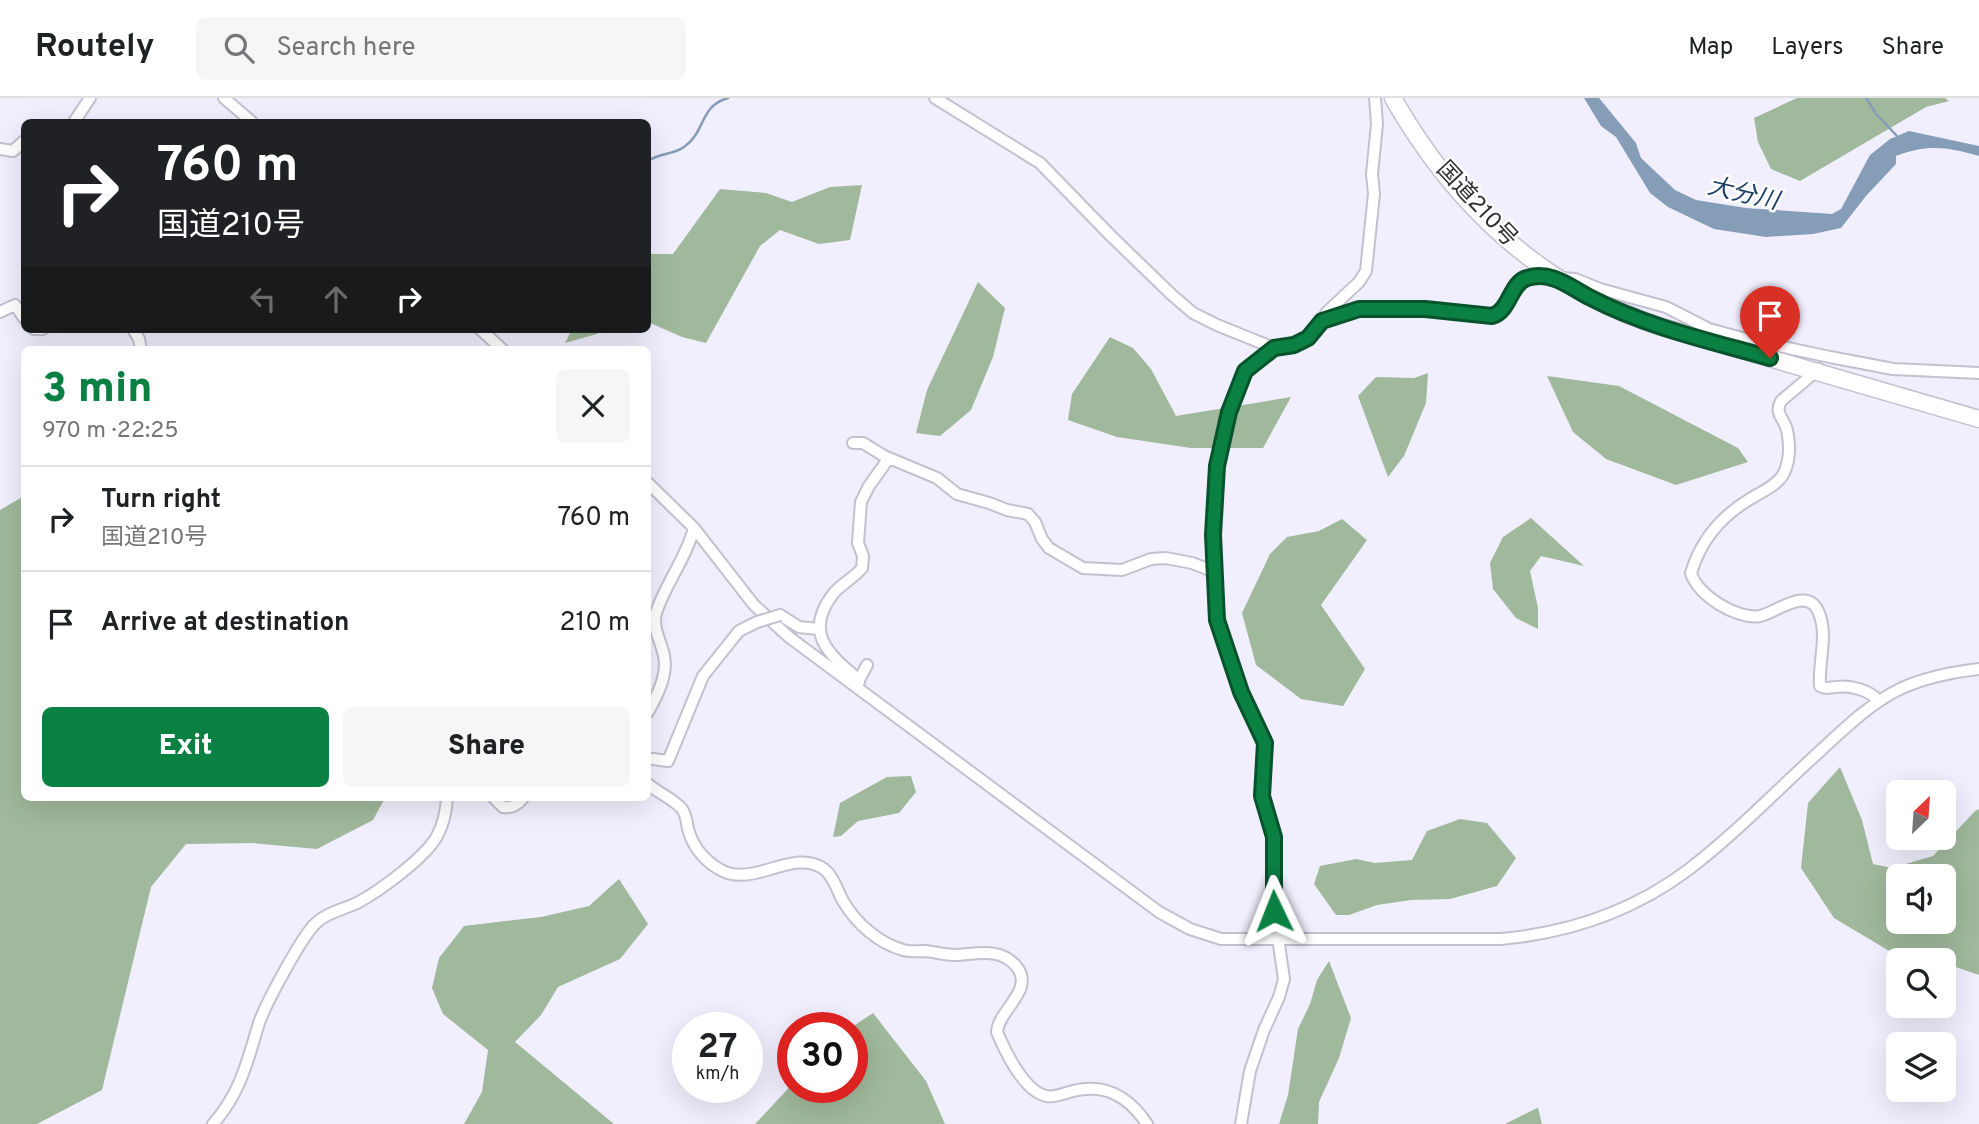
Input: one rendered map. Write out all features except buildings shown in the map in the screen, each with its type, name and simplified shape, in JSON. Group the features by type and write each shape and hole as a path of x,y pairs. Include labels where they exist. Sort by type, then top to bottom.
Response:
{"highway":[{"name":"国道210号","path":"1393,98 1419,140 1463,197 1514,246 1555,277 1588,296 1630,316 1979,419"}],"street":[{"path":"75,119 89,98"},
{"path":"224,98 248,119"},
{"path":"934,98 1040,163 1111,236 1193,313 1274,348 1286,348 1312,335 1331,307 1362,279 1367,267 1374,194 1372,174 1376,142 1375,98"},
{"path":"0,149 13,151 21,144"},
{"path":"1322,321 1359,309 1425,309 1496,315 1502,311 1523,279 1536,276 1574,278 1600,289 1666,307 1701,326 1836,359 1893,369 1979,373"},
{"path":"0,312 15,305 21,314"},
{"path":"484,333 499,346"},
{"path":"1241,1124 1250,1071 1282,988 1284,969 1273,891 1274,837 1262,796 1265,743 1241,692 1221,635 1215,604 1213,500 1222,437 1241,377 1274,348"},
{"path":"1836,359 1781,401 1778,407 1788,441 1789,457 1784,474 1776,483 1746,501 1710,532 1698,551 1691,573 1698,589 1708,597 1746,615 1758,617 1790,602 1814,605 1822,629 1820,686 1825,689 1851,687 1880,701"},
{"path":"853,443 863,443 889,458 936,478 957,494 1028,514 1049,548 1083,568 1122,570 1151,559 1166,558 1192,563 1215,572"},
{"path":"818,629 834,593 862,568 863,556 859,543 861,502 889,458"},
{"path":"651,486 694,528 764,615 1172,920 1217,938 1501,939 1552,932 1603,916 1652,893 1699,862 1839,733 1880,701 1902,688 1927,679 1979,669"},
{"path":"651,706 665,667 655,628 656,614 686,552 694,528"},
{"path":"653,759 668,761 703,676 739,631 780,615 799,627 818,629"},
{"path":"818,629 834,657 857,684"},
{"path":"857,684 867,665"},
{"path":"651,786 682,810 690,837 698,851 725,872 753,873 790,864 818,866 831,877 848,908 862,925 872,935 900,949 947,955 983,951 1008,959 1018,969 1021,988 1001,1019 997,1032 1015,1068 1026,1082 1040,1093 1049,1096 1080,1089 1113,1091 1139,1113 1147,1124"},
{"path":"213,1124 233,1098 252,1052 267,1003 313,925 327,915 380,889 432,845 444,820 447,801"},
{"path":"497,801 503,807 510,808 520,801"}],"green space":[{"path":"1797,98 1945,98 1949,101 1926,107 1800,181 1771,169 1758,142 1754,118"},
{"path":"862,185 850,240 819,244 780,230 760,246 706,343 682,337 651,323 651,254 673,254 720,189 766,193 792,202 830,187"},
{"path":"978,282 1005,308 993,357 971,410 940,436 916,433 927,390"},
{"path":"570,333 598,333 597,334 565,343"},
{"path":"1110,337 1133,348 1151,369 1176,416 1291,397 1263,448 1191,448 1117,437 1068,420 1072,394"},
{"path":"1428,373 1426,403 1404,456 1388,477 1358,396 1376,377 1414,378"},
{"path":"1547,376 1619,386 1738,448 1748,462 1676,485 1606,459 1573,432"},
{"path":"21,498 21,801 383,801 373,820 317,849 252,843 186,844 151,887 102,1090 37,1124 0,1124 0,510"},
{"path":"1531,518 1584,566 1541,556 1530,571 1538,608 1538,629 1516,618 1493,589 1490,563 1503,537"},
{"path":"1342,519 1367,540 1321,605 1365,669 1343,706 1301,699 1256,665 1242,613 1270,554 1287,537 1319,531"},
{"path":"1840,767 1862,820 1873,864 1886,867 1886,934 1956,934 1956,864 1906,864 1933,856 1939,850 1956,850 1956,831 1979,809 1979,975 1956,967 1956,948 1886,949 1834,918 1801,868 1808,803"},
{"path":"911,776 916,792 899,813 858,821 841,836 833,837 840,803 887,777"},
{"path":"1460,819 1487,823 1516,858 1497,886 1450,899 1411,900 1377,905 1349,915 1336,915 1314,884 1320,866 1356,859 1375,863 1412,860 1427,831"},
{"path":"619,879 648,924 620,959 558,987 541,1015 515,1042 614,1124 464,1124 482,1092 488,1050 443,1014 432,988 439,958 464,926 541,917 589,906"},
{"path":"1329,961 1351,1018 1339,1058 1319,1102 1318,1124 1279,1124 1288,1095 1298,1029 1310,1004 1317,980"},
{"path":"873,1013 926,1081 945,1124 755,1124 777,1101 777,1103 868,1103 868,1016"},
{"path":"1537,1108 1542,1124 1505,1124"}],"water":[{"path":"1584,98 1599,98 1636,143 1641,158 1675,190 1696,200 1746,208 1832,214 1841,209 1870,155 1890,139 1909,131 1979,146 1979,156 1928,148 1896,156 1896,164 1841,228 1813,234 1766,237 1714,229 1668,207 1650,193 1616,137 1601,126"}],"waterway":[{"path":"651,160 684,147 696,134 712,107 728,98"},
{"path":"1866,98 1877,115 1897,136"}],"route":[{"path":"1274,911 1274,837 1262,796 1265,743 1241,692 1221,635 1215,604 1213,500 1217,466 1229,412 1245,371 1274,348 1286,348 1304,341 1322,321 1359,309 1425,309 1492,316 1499,314 1520,282 1536,276 1555,277 1630,316 1770,358"}],"water label":[{"name":"大分川","path":"1743,195"}]}
